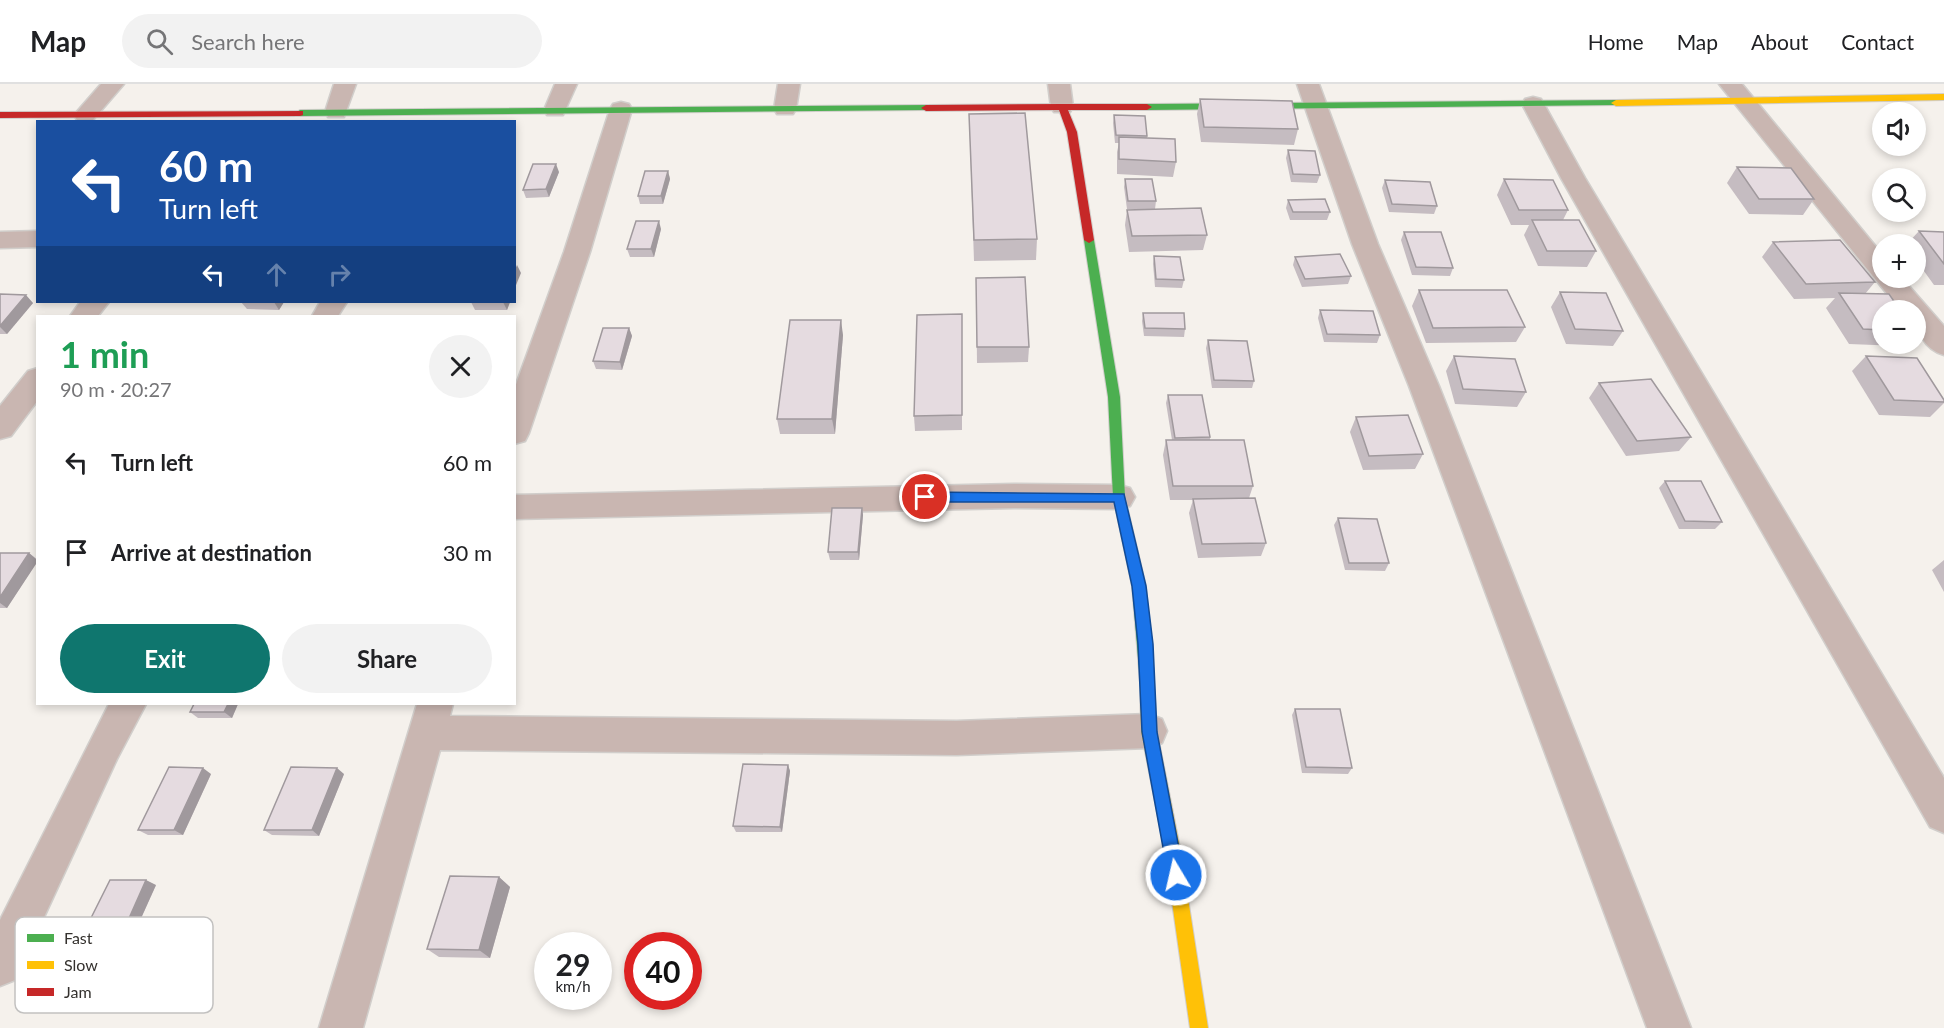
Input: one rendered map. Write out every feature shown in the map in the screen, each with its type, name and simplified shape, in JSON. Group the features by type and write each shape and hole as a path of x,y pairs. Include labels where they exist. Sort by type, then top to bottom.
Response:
{"street":[{"path":"85,115 113,84"},
{"path":"336,112 345,84"},
{"path":"555,110 566,84"},
{"path":"785,109 789,84"},
{"path":"1059,84 1062,107 1072,132 1105,331 1114,397 1119,497 1139,586 1146,644 1149,732 1173,854 1198,1028"},
{"path":"0,115 227,118 336,112 426,116 621,109 1062,107 1311,94 1533,104 1736,92 1944,96"},
{"path":"1736,92 1872,259"},
{"path":"1311,94 1365,244 1428,397 1669,1028"},
{"path":"1533,104 1579,188 1944,814"},
{"path":"516,427 577,252 621,109"},
{"path":"0,240 36,239"},
{"path":"1896,288 1944,345"},
{"path":"84,315 94,303"},
{"path":"0,428 36,381"},
{"path":"516,507 990,496 1119,497"},
{"path":"23,917 104,747 127,705"},
{"path":"341,1028 430,718 957,738 1149,732"},
{"path":"0,965 15,934"}],"building":[{"path":"1200,99 1292,101 1298,129 1204,127"},
{"path":"1025,113 1037,239 974,240 969,114"},
{"path":"1114,115 1145,116 1147,136 1116,135"},
{"path":"1119,137 1175,139 1176,162 1119,159"},
{"path":"1288,150 1315,151 1320,175 1293,174"},
{"path":"533,164 556,164 546,189 523,190"},
{"path":"1737,167 1791,168 1814,199 1759,199"},
{"path":"645,171 668,171 661,196 638,196"},
{"path":"1125,179 1152,179 1156,201 1128,201"},
{"path":"1504,179 1553,180 1568,210 1519,210"},
{"path":"1385,180 1430,182 1437,206 1392,204"},
{"path":"1325,199 1330,212 1293,212 1288,200"},
{"path":"1201,208 1207,235 1132,236 1127,210"},
{"path":"1532,220 1579,220 1596,251 1547,251"},
{"path":"636,221 659,221 651,249 627,249"},
{"path":"1919,231 1944,232 1944,264 1926,240 1926,234 1921,234"},
{"path":"1404,232 1441,232 1453,268 1416,267"},
{"path":"1840,240 1872,278 1872,282 1806,284 1773,242"},
{"path":"1340,254 1351,276 1305,279 1295,257"},
{"path":"1154,256 1180,257 1184,280 1156,279"},
{"path":"1025,277 1029,347 977,347 976,278"},
{"path":"1419,290 1507,290 1525,327 1433,328"},
{"path":"1560,292 1606,293 1623,331 1575,329"},
{"path":"1839,293 1889,294 1893,300 1872,300 1872,329 1863,329"},
{"path":"0,294 26,295 0,326"},
{"path":"1320,310 1373,311 1380,335 1327,334"},
{"path":"1143,313 1184,313 1185,329 1145,328"},
{"path":"962,314 962,415 914,416 917,315"},
{"path":"790,320 841,320 832,419 777,419"},
{"path":"603,328 629,328 620,362 593,361"},
{"path":"1208,340 1247,341 1254,381 1214,380"},
{"path":"1454,356 1515,359 1526,392 1463,389"},
{"path":"1866,356 1917,358 1944,402 1894,400"},
{"path":"1651,379 1691,437 1637,441 1599,383"},
{"path":"1168,395 1202,395 1210,437 1175,438"},
{"path":"1408,415 1423,454 1369,456 1356,417"},
{"path":"1166,440 1244,440 1253,486 1173,486"},
{"path":"1665,481 1701,481 1722,522 1685,521"},
{"path":"1255,498 1266,543 1202,544 1193,499"},
{"path":"832,508 862,508 858,552 828,552"},
{"path":"1338,518 1377,519 1389,563 1349,563"},
{"path":"0,553 29,553 0,597"},
{"path":"194,705 228,705 224,712 190,712"},
{"path":"1295,709 1340,709 1352,768 1306,767"},
{"path":"743,764 788,765 780,827 733,826"},
{"path":"169,767 203,768 174,830 138,830"},
{"path":"291,767 337,768 312,830 264,830"},
{"path":"450,876 499,877 479,950 427,949"},
{"path":"110,880 146,880 130,917 92,917"}],"traffic: fast":[{"path":"1147,107 1616,103"},
{"path":"300,113 926,108"},
{"path":"1089,240 1114,397 1119,497 1139,586 1147,682"}],"traffic: slow":[{"path":"1616,103 1944,97"},
{"path":"1147,682 1149,731 1173,853 1199,1028"}],"traffic: jam":[{"path":"1062,107 1072,132 1089,240"},
{"path":"926,108 1147,107"},
{"path":"0,115 300,113"}],"route":[{"path":"925,497 1119,497 1130,536 1139,586 1146,644 1149,732 1176,875"}]}
